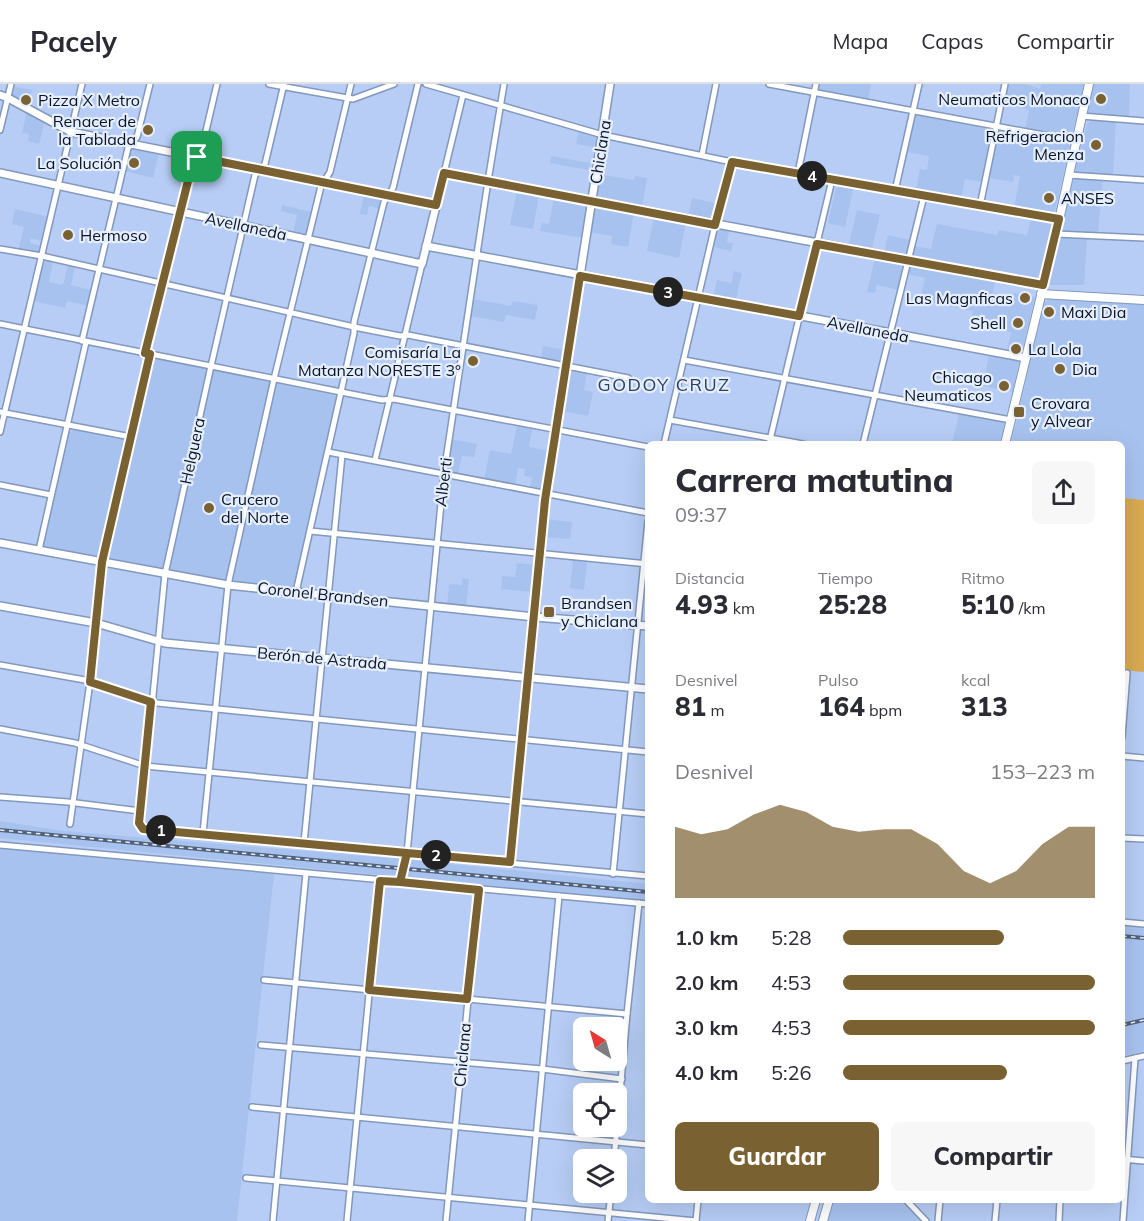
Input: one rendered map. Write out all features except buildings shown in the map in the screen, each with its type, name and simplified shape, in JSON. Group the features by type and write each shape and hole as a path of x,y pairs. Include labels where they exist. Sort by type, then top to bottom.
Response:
{"main road":[{"path":"1006,441 1056,234 1089,84"},
{"path":"1041,294 1144,300"},
{"path":"810,1221 815,1203"},
{"path":"823,1221 828,1203"}],"street":[{"path":"0,130 4,97 11,84"},
{"path":"0,432 2,413 59,187 82,84"},
{"path":"39,550 68,426 99,270 128,148 137,137 150,84"},
{"path":"70,824 90,682 102,562 131,437 161,284 193,162 201,152 217,84"},
{"path":"269,84 284,85 348,99 394,84"},
{"path":"351,84 330,172 321,186 274,379 228,585 203,833 645,876"},
{"path":"296,592 354,327 384,203 393,188 418,84"},
{"path":"426,84 603,135 732,162 1059,219"},
{"name":"Alberti","path":"400,882 407,853 435,545 444,473 504,84"},
{"name":"Chiclana","path":"510,862 546,493 610,84"},
{"path":"702,155 716,84"},
{"path":"769,84 1076,141"},
{"path":"798,173 816,84"},
{"path":"895,190 919,84"},
{"path":"980,206 1005,84"},
{"name":"Helguera","path":"203,833 140,827 151,702 165,574 256,175 264,164 284,85"},
{"path":"375,460 464,94"},
{"path":"4,97 71,132 436,205"},
{"path":"1081,116 1144,121"},
{"path":"665,441 732,162"},
{"name":"Avellaneda","path":"0,173 422,264"},
{"path":"444,173 1043,285"},
{"path":"1069,175 1144,180"},
{"path":"670,420 770,441 832,180"},
{"path":"865,441 924,196"},
{"path":"1056,234 1144,238"},
{"name":"Avellaneda","path":"426,246 1026,358"},
{"path":"0,249 42,256 354,327 463,345 628,378"},
{"path":"0,324 341,392 454,410 645,446"},
{"path":"684,360 1011,420"},
{"path":"2,413 131,437"},
{"path":"328,452 645,512"},
{"path":"304,843 342,455"},
{"path":"0,485 51,495"},
{"path":"310,531 645,564"},
{"name":"Coronel Brandsen","path":"0,543 228,585 535,617 645,626"},
{"path":"613,874 645,572"},
{"name":"Berón de Astrada","path":"0,606 96,623 159,642 645,689"},
{"path":"0,665 90,682 151,702 645,752"},
{"path":"0,729 81,744 145,765 645,814"},
{"path":"1125,756 1144,758"},
{"path":"0,797 140,811"},
{"path":"1125,838 1144,839"},
{"path":"0,845 645,904"},
{"path":"273,1221 306,873"},
{"path":"346,1221 380,881"},
{"name":"Chiclana","path":"446,1221 479,890"},
{"path":"528,1221 559,896"},
{"path":"615,1149 639,903"},
{"path":"1125,922 1144,924"},
{"path":"264,980 627,1014"},
{"path":"261,1045 622,1078"},
{"path":"1125,1060 1144,1056"},
{"path":"1135,1058 1125,1159 1144,1161"},
{"path":"252,1107 535,1136 645,1145"},
{"path":"246,1178 696,1221 698,1203"},
{"path":"608,1221 610,1203"},
{"path":"909,1203 926,1221"},
{"path":"938,1221 940,1203"},
{"path":"995,1221 997,1203"},
{"path":"1059,1221 1060,1203"},
{"path":"1123,1221 1124,1203"}],"shaded area":[{"path":"818,84 871,84 868,100 819,90"},
{"path":"1008,84 1026,84 1040,89 1041,84 1085,84 1071,137 1025,130 1029,110 1004,103"},
{"path":"1093,84 1130,84 1129,117 1088,113 1087,107"},
{"path":"12,86 32,90 29,105 13,97"},
{"path":"27,111 45,120 39,144 28,141 29,134 22,133"},
{"path":"917,115 988,129 991,133 982,182 965,179 961,199 916,191 920,169 927,170 929,156 906,152 913,118"},
{"path":"1093,119 1116,121 1113,176 1075,171 1087,124"},
{"path":"579,130 599,137 598,148 576,144"},
{"path":"997,132 1070,146 1054,214 1014,209 1020,176 1014,175 1013,182 988,178"},
{"path":"133,148 159,153 153,178 125,171"},
{"path":"551,156 590,163 588,170 550,163"},
{"path":"599,174 634,180 635,176 647,178 642,208 598,201 595,197"},
{"path":"1076,178 1103,178 1098,233 1060,229 1072,182"},
{"path":"839,185 853,189 845,227 828,223 836,188"},
{"path":"517,191 539,195 533,229 510,225"},
{"path":"364,194 381,199 380,209 369,206 367,215 360,214"},
{"path":"554,198 585,203 588,206 583,238 540,231 542,223 549,224"},
{"path":"692,198 719,204 716,218 713,221 688,216"},
{"path":"282,205 312,212 305,235 293,233 297,215 281,211"},
{"path":"596,206 634,212 628,247 611,244 612,236 589,232"},
{"path":"15,209 49,217 43,241 30,238 30,243 42,246 39,251 18,250 24,227 12,224"},
{"path":"857,210 880,215 871,252 848,247"},
{"path":"654,216 686,222 679,258 647,251"},
{"path":"1032,216 1050,220 1052,225 1040,277 1036,280 912,256 914,246 931,249 937,224 997,235 999,230 1027,235"},
{"path":"721,228 729,230 727,242 733,243 731,251 714,247 717,232"},
{"path":"888,235 910,240 904,257 884,254"},
{"path":"1087,238 1084,285 1051,285 1048,281 1058,239"},
{"path":"875,258 902,263 904,267 899,290 877,285 875,293 867,292"},
{"path":"53,262 49,282 63,285 68,265 75,267 71,285 91,290 88,306 67,301 65,308 34,301 42,263"},
{"path":"913,263 996,278 990,305 996,306 998,298 1013,301 1014,293 1035,297 1022,350 1018,353 1007,351 1011,332 970,325 973,311 920,300 925,278 908,274 910,265"},
{"path":"734,271 742,273 735,303 713,298 717,280 731,283"},
{"path":"472,299 511,306 513,301 538,305 535,320 506,315 504,322 470,316"},
{"path":"1049,299 1144,303 1144,500 1125,498 1125,441 1012,441 1044,303"},
{"path":"543,346 566,350 563,360 559,362 541,358"},
{"path":"989,355 1015,358 1019,362 1013,392 983,386"},
{"path":"157,358 337,396 294,588 234,583 46,549 43,546 68,433 74,430 132,440 150,363 152,359"},
{"path":"571,370 587,373 584,390 593,392 588,416 562,411 568,373"},
{"path":"959,414 1003,421 1005,425 1000,441 953,441"},
{"path":"517,426 532,429 529,447 551,451 542,490 530,488 532,478 524,476 525,469 518,468 515,485 484,479 490,450 511,454"},
{"path":"451,439 477,444 474,457 462,456 458,474 449,472 447,469"},
{"path":"1125,498 1144,500 1144,672 1125,670"},
{"path":"546,519 572,522 570,539 544,537"},
{"path":"573,560 587,562 584,590 570,588"},
{"path":"517,563 537,565 534,592 501,589 502,576 515,577"},
{"path":"462,578 469,579 466,608 447,606 449,584 462,585"},
{"path":"0,821 64,831 413,860 645,884 645,901 0,838"},
{"path":"0,848 274,874 237,1221 0,1221"},
{"path":"1125,924 1144,926 1144,1051 1125,1055"},
{"path":"831,1203 904,1203 922,1221 826,1221"}],"railway":[{"path":"0,830 645,892"},
{"path":"1125,936 1144,938"},
{"path":"1125,1024 1144,1020"}],"place":[{"name":"Neumaticos Monaco","path":"1101,99"},
{"name":"Pizza X Metro","path":"26,100"},
{"name":"Renacer de la Tablada","path":"148,130"},
{"name":"Refrigeracion Menza","path":"1096,145"},
{"name":"La Solución","path":"134,163"},
{"name":"ANSES","path":"1049,198"},
{"name":"Hermoso","path":"68,235"},
{"name":"Las Magnficas","path":"1025,298"},
{"name":"Maxi Dia","path":"1049,312"},
{"name":"Shell","path":"1018,323"},
{"name":"La Lola","path":"1016,349"},
{"name":"Comisaría La Matanza NORESTE 3°","path":"473,361"},
{"name":"Dia","path":"1060,369"},
{"name":"Chicago Neumaticos","path":"1004,386"},
{"name":"Crovara y Alvear","path":"1019,412"},
{"name":"Crucero del Norte","path":"209,508"},
{"name":"Brandsen y Chiclana","path":"549,612"}],"district":[{"name":"GODOY CRUZ","path":"664,384"}],"route":[{"path":"197,157 192,165 161,284 145,353 150,354 102,562 90,682 151,702 139,823 143,829 407,853 400,882 479,890 467,999 369,990 380,881 400,882 404,869 407,853 510,862 545,500 580,276 799,316 817,244 1043,285 1059,219 732,162 715,225 444,173 436,205 197,157"}]}
